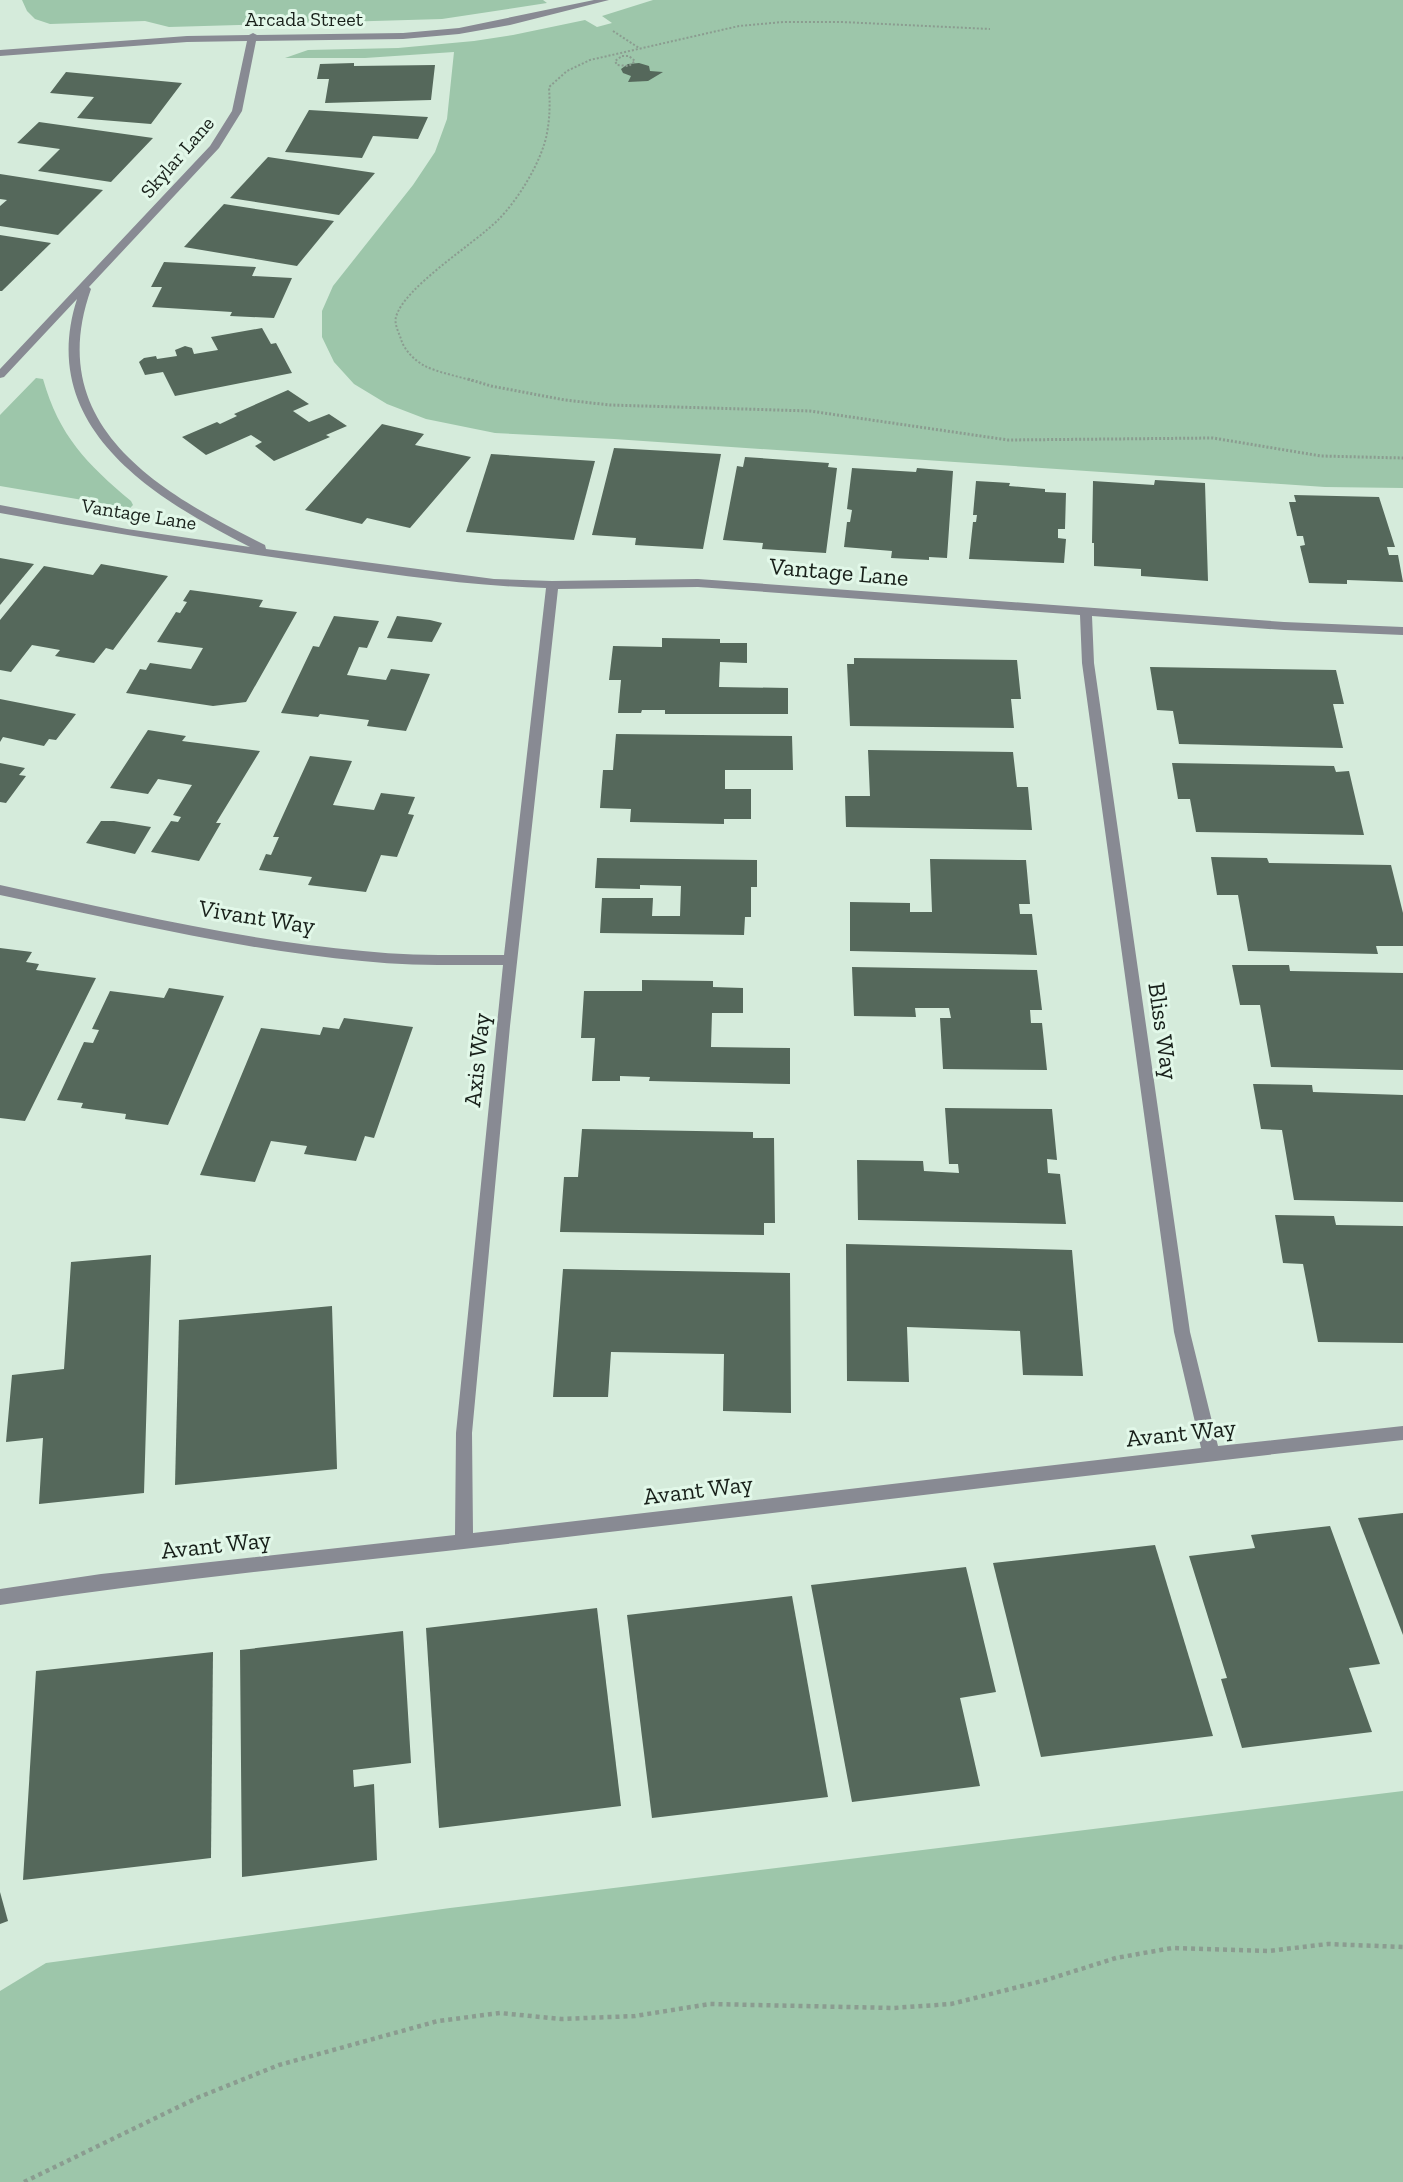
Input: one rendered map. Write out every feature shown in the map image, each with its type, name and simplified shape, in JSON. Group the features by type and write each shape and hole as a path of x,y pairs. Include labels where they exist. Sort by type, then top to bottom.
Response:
{"street":[{"name":"Arcada Street","path":"0,53 187,39 254,36 359,37 459,31 521,20 605,0"},
{"name":"Skylar Lane","path":"0,375 214,148 237,111 254,36"},
{"name":"Skylar Lane","path":"89,280 77,312 72,340 75,368 93,421 105,440"},
{"name":"Vantage Lane","path":"105,440 126,462 199,515 273,554"},
{"name":"Vantage Lane","path":"0,509 128,533 436,577 552,585 698,583 1284,626 1403,631"},
{"name":"Axis Way","path":"464,1541 464,1433 510,960 552,585"},
{"name":"Bliss Way","path":"1086,612 1088,663 1182,1332 1210,1454"},
{"name":"Vivant Way","path":"0,890 196,930 342,954 428,960 510,960"},
{"name":"Avant Way","path":"0,1597 101,1582 1403,1433"}],"path":[{"path":"990,29 834,22 754,24 722,28 618,53 573,67 554,80 549,87 550,114 547,136 530,176 515,199 498,220 428,277 400,307 395,320 398,332 412,357 439,372 491,386 610,405 702,405 818,411 1008,440 1213,438 1321,456 1403,458"},
{"path":"618,53 622,56 629,56 635,61 630,66 616,64 615,61 622,56"},
{"path":"24,2182 199,2097 269,2069 438,2021 500,2013 561,2019 635,2016 710,2004 893,2008 951,2004 1046,1980 1116,1958 1172,1948 1269,1951 1328,1944 1403,1947"}],"green space":[{"path":"22,0 543,0 547,3 442,19 169,27 145,21 50,24 35,19 27,11"},
{"path":"653,0 1403,0 1403,488 1325,487 495,433 426,419 387,404 354,384 334,362 322,337 322,311 333,286 413,185 435,152 447,119 454,52 365,58 285,58 308,50 398,48 474,41 585,20 597,27 612,23 602,16"},
{"path":"36,378 43,379 57,417 76,448 131,501 133,505 130,508 0,486 0,415"},
{"path":"1403,1791 1403,2182 0,2182 0,1991 46,1963 450,1908"}],"building":[{"path":"354,63 354,66 435,65 431,100 325,103 329,79 317,79 320,64"},
{"path":"639,63 649,66 650,71 663,72 648,81 628,82 631,76 623,73 621,69 628,64"},
{"path":"66,72 182,83 151,124 77,118 94,97 50,93"},
{"path":"309,110 428,117 418,139 373,136 362,158 285,152"},
{"path":"39,122 153,138 111,182 38,171 60,149 17,143"},
{"path":"268,157 375,173 339,215 230,198"},
{"path":"0,174 103,190 58,235 0,226 0,206 7,200 0,199"},
{"path":"224,204 334,221 297,266 184,247"},
{"path":"0,235 51,243 2,291 0,291"},
{"path":"164,262 256,267 252,276 292,278 274,318 230,316 232,312 152,307 162,287 151,287"},
{"path":"262,328 271,344 276,343 292,373 175,396 163,372 145,375 139,362 144,358 156,356 157,359 177,356 175,350 185,346 192,348 194,354 218,350 211,337"},
{"path":"288,390 309,404 293,411 309,422 329,414 347,426 326,435 330,437 274,461 255,446 262,442 251,435 206,455 182,437 217,422 220,424 237,416 234,414"},
{"path":"382,424 424,434 415,445 471,457 410,528 367,518 362,524 305,510"},
{"path":"614,448 721,454 703,549 635,545 636,538 592,535"},
{"path":"491,454 595,461 574,540 466,532"},
{"path":"745,457 829,463 828,467 837,468 826,553 762,549 763,543 723,540 737,466 743,467"},
{"path":"852,468 916,472 917,468 953,471 947,558 929,557 929,560 891,558 892,551 844,547 847,522 850,522 852,510 847,509"},
{"path":"1155,480 1205,483 1208,581 1141,576 1141,569 1094,566 1093,481 1154,485"},
{"path":"976,481 1010,483 1009,486 1066,493 1065,529 1058,529 1058,538 1066,539 1064,563 969,559 973,522 976,522 977,515 973,515"},
{"path":"1294,495 1379,497 1395,547 1387,547 1389,555 1398,555 1403,582 1347,580 1347,584 1309,583 1300,546 1305,545 1303,536 1297,536 1289,502 1296,502"},
{"path":"0,558 34,564 0,605"},
{"path":"101,564 168,576 113,650 106,648 94,663 55,656 60,650 32,645 11,672 0,670 0,620 44,566 93,575"},
{"path":"190,590 263,600 259,607 297,612 246,702 213,706 126,693 140,669 146,670 150,663 191,669 203,648 157,642 176,612 180,613 187,602 183,601"},
{"path":"334,616 379,621 367,648 359,647 347,675 386,680 391,669 430,674 406,731 367,726 369,720 320,714 318,717 281,713 313,646 319,647"},
{"path":"397,616 442,623 432,642 387,638"},
{"path":"662,638 720,639 720,643 747,643 747,663 720,662 719,687 788,688 788,714 665,714 665,710 618,713 621,680 609,680 613,646 662,647"},
{"path":"854,658 1017,660 1021,699 1011,699 1014,728 850,726 847,664 854,664"},
{"path":"1150,667 1336,670 1344,704 1333,704 1343,748 1179,744 1173,711 1157,710"},
{"path":"0,699 76,714 56,740 49,739 44,746 3,737 0,742"},
{"path":"148,730 186,736 182,741 260,751 216,823 221,823 199,861 151,852 171,821 178,822 181,817 173,815 192,785 158,779 148,794 110,788"},
{"path":"616,734 792,736 793,770 725,770 725,789 751,789 751,819 724,819 724,824 630,822 631,809 600,808 603,770 613,770"},
{"path":"868,750 1013,752 1017,787 1028,787 1032,830 846,827 845,796 870,796"},
{"path":"310,756 352,761 333,805 374,810 381,793 415,797 408,814 414,815 397,857 381,855 366,892 308,885 312,877 259,870 266,854 271,855 279,837 273,837"},
{"path":"0,763 25,768 19,775 26,776 6,803 0,802"},
{"path":"1172,763 1334,766 1336,772 1349,771 1364,835 1196,832 1190,799 1178,799"},
{"path":"101,821 151,827 135,854 86,843"},
{"path":"1211,857 1267,858 1269,863 1391,865 1403,913 1403,946 1376,946 1378,954 1248,951 1238,895 1217,895"},
{"path":"597,858 757,860 757,887 751,887 751,917 745,917 744,935 600,933 602,898 653,898 652,916 680,916 681,886 640,885 640,889 595,888"},
{"path":"930,859 1026,860 1030,904 1019,904 1020,914 1032,914 1037,955 850,951 850,902 910,903 910,912 932,912"},
{"path":"0,948 32,952 26,962 39,964 36,970 96,978 25,1121 0,1118"},
{"path":"1232,965 1289,965 1290,971 1403,973 1403,1070 1271,1067 1260,1005 1240,1005"},
{"path":"852,967 1037,970 1042,1010 1030,1010 1031,1023 1042,1023 1047,1070 943,1069 940,1018 951,1018 949,1008 915,1008 916,1017 854,1016"},
{"path":"642,980 713,981 713,987 743,988 743,1013 712,1013 711,1047 790,1048 790,1084 649,1081 650,1077 620,1076 620,1081 592,1081 595,1038 581,1038 584,991 642,991"},
{"path":"169,988 224,996 168,1125 125,1119 126,1114 81,1108 83,1103 57,1100 84,1042 93,1043 99,1030 92,1029 110,991 164,998"},
{"path":"344,1018 413,1027 374,1138 365,1136 356,1161 304,1154 307,1146 271,1141 255,1182 200,1175 261,1028 320,1035 323,1027 339,1029"},
{"path":"1253,1084 1312,1085 1313,1092 1403,1095 1403,1202 1294,1200 1282,1130 1261,1129"},
{"path":"945,1108 1052,1109 1057,1160 1047,1159 1048,1173 1060,1174 1066,1224 858,1220 857,1160 923,1161 924,1171 959,1173 958,1164 949,1164"},
{"path":"582,1129 753,1132 753,1138 774,1138 775,1223 764,1223 764,1235 560,1232 564,1177 578,1177"},
{"path":"1275,1215 1334,1216 1336,1225 1403,1226 1403,1343 1318,1342 1303,1264 1283,1263"},
{"path":"846,1244 1072,1250 1083,1376 1023,1375 1020,1331 907,1327 909,1382 847,1381"},
{"path":"151,1255 144,1493 39,1504 43,1438 6,1442 12,1375 64,1369 71,1262"},
{"path":"563,1269 790,1273 791,1413 723,1411 724,1354 611,1352 608,1397 553,1397"},
{"path":"332,1306 337,1469 175,1485 179,1320"},
{"path":"1403,1513 1403,1635 1358,1518"},
{"path":"1330,1526 1380,1664 1349,1668 1372,1732 1242,1748 1221,1679 1227,1678 1189,1556 1255,1548 1251,1535"},
{"path":"1155,1545 1213,1736 1041,1757 993,1563"},
{"path":"966,1567 996,1692 960,1698 980,1786 852,1802 811,1585"},
{"path":"792,1596 828,1797 652,1818 627,1615"},
{"path":"597,1608 621,1806 439,1828 426,1628"},
{"path":"403,1631 411,1763 353,1770 354,1787 374,1784 377,1860 242,1877 240,1650"},
{"path":"213,1652 211,1858 23,1880 36,1671"},
{"path":"0,1892 8,1921 0,1924"}]}
